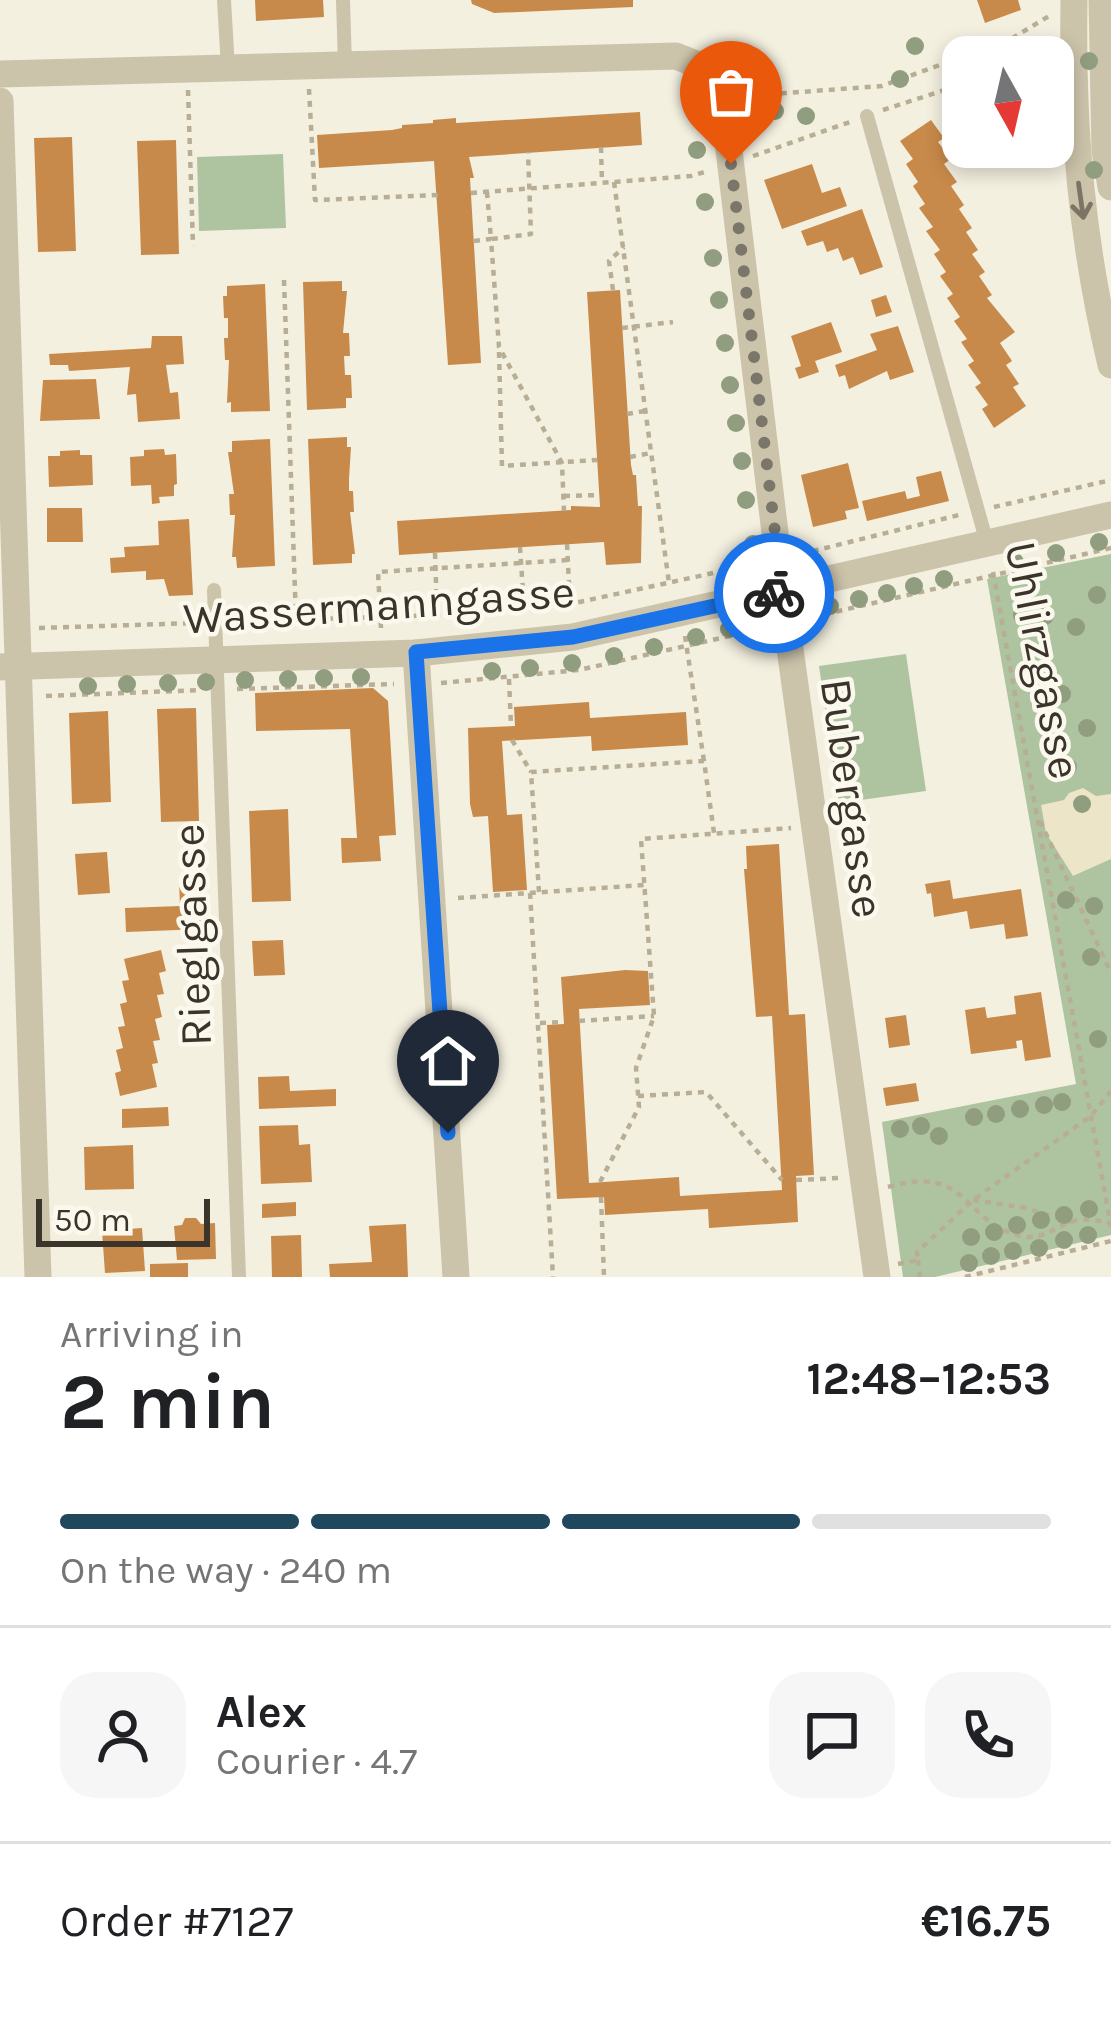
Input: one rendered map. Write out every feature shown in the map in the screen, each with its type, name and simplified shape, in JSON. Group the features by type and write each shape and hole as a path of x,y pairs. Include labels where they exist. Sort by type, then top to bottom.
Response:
{"street":[{"path":"1088,1 1111,1"},
{"path":"1088,1 1111,188"},
{"path":"1088,1 1076,172 1092,285 1111,365"},
{"path":"0,74 688,58 722,92"},
{"name":"Bubergasse","path":"722,92 782,591 864,1185 886,1271"},
{"path":"0,101 19,628 10,667 38,1277"},
{"name":"Wassermanngasse","path":"10,667 416,652 573,637 1111,515"},
{"path":"416,652 456,1277"}],"lane":[{"path":"224,0 228,68"},
{"path":"343,0 345,65"},
{"name":"Uhlirzgasse","path":"867,116 987,543"},
{"name":"Rieglgasse","path":"214,590 239,1277"}],"path":[{"path":"722,92 745,96 882,86 1011,39 1088,1"},
{"path":"308,66 315,200 439,195"},
{"path":"188,69 193,247"},
{"path":"472,193 691,176 942,91"},
{"path":"601,147 602,183"},
{"path":"474,242 531,234 528,152"},
{"path":"614,182 669,583"},
{"path":"487,192 502,466 597,460"},
{"path":"613,290 609,261 624,247"},
{"path":"284,280 296,620"},
{"path":"622,328 673,322"},
{"path":"499,346 562,463 564,511"},
{"path":"627,414 645,411"},
{"path":"630,457 651,453"},
{"path":"19,628 437,615 570,604 1111,480"},
{"path":"564,496 599,495"},
{"name":"Uhlirzgasse","path":"987,543 1111,1225"},
{"path":"567,544 570,604"},
{"path":"520,547 524,608"},
{"path":"435,553 437,615"},
{"path":"384,684 378,572 568,560"},
{"path":"680,614 714,834"},
{"path":"509,679 512,726"},
{"path":"512,740 531,772 539,892"},
{"path":"531,772 704,761"},
{"path":"1036,812 1111,973"},
{"path":"600,1182 639,1107 636,1068 654,1016 641,839 815,826"},
{"path":"431,900 644,886"},
{"path":"530,893 553,1277"},
{"path":"580,1021 654,1016"},
{"path":"538,1023 564,1022"},
{"path":"920,1277 917,1252 972,1201 1091,1115 1107,1101 1111,1090"},
{"path":"638,1096 706,1092 782,1180"},
{"path":"796,1180 864,1185 929,1180 949,1185 1001,1228 1023,1237 1044,1236 1072,1222"},
{"path":"601,1197 604,1277"},
{"path":"972,1201 1025,1208 1072,1222 1111,1225"},
{"path":"965,1277 1111,1241"},
{"path":"886,1271 918,1260"}],"green space":[{"path":"283,154 286,228 199,231 197,157"},
{"path":"1111,554 1111,1235 935,1277 903,1277 882,1122 1076,1084 987,579"},
{"path":"906,654 926,791 839,803 819,666"}],"shaded area":[{"path":"1083,788 1096,796 1111,794 1111,859 1073,876 1046,833 1041,805 1064,800"}],"building":[{"path":"255,0 323,0 324,17 256,21"},
{"path":"471,0 633,0 633,7 494,13"},
{"path":"977,0 1018,0 1021,10 985,23"},
{"path":"640,112 642,145 469,157 474,178 470,178 481,363 448,365 434,161 319,168 317,135 392,130 456,118 456,123"},
{"path":"931,120 942,135 938,142 942,168 957,182 951,186 972,228 966,232 978,250 972,254 985,272 979,276 992,295 987,298 1015,332 1000,343 1012,361 1006,365 1019,384 1013,387 1026,406 994,428 982,409 988,405 975,387 981,383 968,365 974,361 961,342 967,339 954,321 960,317 947,298 953,294 940,276 946,272 934,254 940,250 926,231 933,227 919,208 925,204 906,164 913,159 900,141"},
{"path":"72,137 76,251 38,252 34,138"},
{"path":"176,140 179,254 141,255 137,141"},
{"path":"812,164 822,193 840,187 847,206 782,229 764,180"},
{"path":"862,209 883,267 860,275 853,257 843,261 838,248 827,252 823,241 807,246 801,231"},
{"path":"342,281 342,291 347,291 343,333 349,333 350,356 344,356 345,375 351,375 352,398 346,398 346,408 307,410 303,282"},
{"path":"265,284 270,411 231,412 223,296 227,296 227,286"},
{"path":"620,290 631,465 638,506 642,506 641,563 606,565 604,542 399,555 397,521 600,507 587,292"},
{"path":"886,295 892,312 876,317 871,300"},
{"path":"831,322 842,352 815,361 819,372 799,379 795,368 801,366 791,336"},
{"path":"898,326 914,372 890,380 887,371 849,389 835,365 877,350 870,334"},
{"path":"152,336 182,336 184,364 166,365 170,393 178,392 180,419 138,422 136,394 127,395 130,367 69,371 68,365 50,365 49,354 151,348"},
{"path":"96,379 100,419 40,421 43,380"},
{"path":"347,437 355,554 352,563 313,565 308,439"},
{"path":"270,439 275,566 237,568 236,557 232,557 235,515 230,515 229,494 234,494 228,452 232,452 232,441"},
{"path":"164,449 165,455 176,454 177,484 174,496 159,497 160,503 152,504 151,485 131,486 130,457 144,456 144,450"},
{"path":"80,450 80,455 92,455 93,485 49,487 48,456"},
{"path":"848,463 859,508 845,511 847,519 813,527 801,475"},
{"path":"941,471 949,501 867,521 862,501 905,491 907,499 920,496 916,477"},
{"path":"47,508 82,508 83,542 47,542"},
{"path":"189,519 193,595 169,596 164,579 146,580 146,571 111,573 110,558 125,557 124,547 159,545 158,521"},
{"path":"373,688 388,701 396,835 379,836 381,861 342,863 341,838 357,838 350,729 256,731 255,693"},
{"path":"589,702 590,718 686,712 688,745 592,751 591,736 502,741 507,815 522,814 527,890 493,892 488,816 473,817 470,804 468,728 515,726 514,707"},
{"path":"196,708 199,821 161,822 157,709"},
{"path":"108,711 111,802 72,804 69,713"},
{"path":"288,809 291,901 252,902 249,811"},
{"path":"779,844 789,1015 805,1014 814,1175 796,1176 798,1222 709,1228 708,1209 605,1215 604,1197 557,1199 547,1025 564,1024 561,977 625,970 648,971 650,1005 579,1009 589,1183 679,1177 680,1196 782,1190 772,1016 756,1017 744,869 746,846"},
{"path":"107,852 110,893 78,895 75,854"},
{"path":"201,880 203,929 126,932 125,908 180,906 179,881"},
{"path":"950,880 953,899 1021,889 1028,936 1006,939 1004,924 970,929 967,911 934,917 925,884"},
{"path":"283,940 285,975 254,976 252,941"},
{"path":"161,950 166,971 159,973 164,994 157,995 162,1017 155,1019 160,1040 153,1041 158,1063 152,1064 157,1087 120,1096 115,1073 121,1071 116,1050 123,1048 118,1027 125,1026 120,1004 127,1002 122,981 129,980 124,959"},
{"path":"1041,992 1051,1057 1025,1061 1022,1040 1016,1041 1017,1048 971,1054 965,1010 985,1007 987,1018 1016,1014 1014,996"},
{"path":"906,1015 910,1045 889,1048 885,1018"},
{"path":"289,1076 290,1091 336,1089 336,1106 259,1109 258,1077"},
{"path":"916,1083 919,1101 886,1106 883,1088"},
{"path":"168,1107 169,1126 122,1128 122,1109"},
{"path":"298,1125 299,1145 310,1144 312,1182 261,1184 259,1126"},
{"path":"133,1145 134,1189 85,1190 84,1147"},
{"path":"296,1202 296,1216 262,1218 262,1204"},
{"path":"185,1218 215,1223 216,1259 177,1260 174,1226 182,1225"},
{"path":"406,1224 408,1277 330,1277 329,1264 372,1262 369,1226"},
{"path":"142,1228 145,1271 105,1273 102,1231"},
{"path":"301,1235 302,1277 272,1277 271,1236"},
{"path":"188,1263 188,1277 150,1277 150,1264"}],"way so far":[{"path":"731,164 782,591 774,593"}],"route":[{"path":"448,1133 416,652 573,637 774,593"}]}
